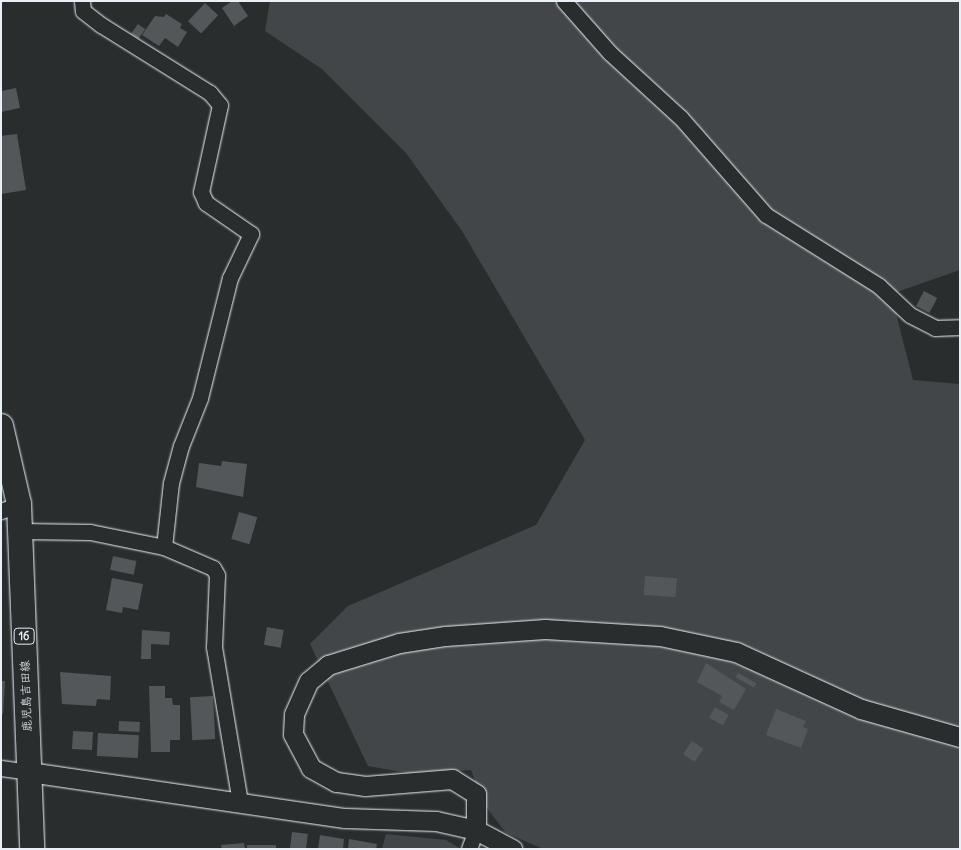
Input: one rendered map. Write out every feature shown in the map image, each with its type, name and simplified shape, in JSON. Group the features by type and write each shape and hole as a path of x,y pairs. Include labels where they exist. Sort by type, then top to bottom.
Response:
{"main road":[{"name":"鹿児島吉田線","path":"1,426 10,508 20,531 32,849"}],"street":[{"path":"82,1 83,10 101,25 210,93 220,104 200,192 206,204 251,234 230,278 200,398 171,483 164,548"},
{"path":"564,1 610,53 682,118 766,215 879,286 910,315 935,328 960,327"},
{"path":"20,531 90,532 164,548 212,568 217,575 214,648 240,803"},
{"path":"469,849 476,830 476,794 452,779 365,786 336,782 310,768 293,734 294,714 309,681 328,665 399,644 445,636 545,629 660,636 736,652 861,709 960,737"},
{"path":"1,768 345,818 436,821 476,830 512,849"}],"shaded area":[{"path":"270,1 960,1 960,270 891,294 913,380 960,384 960,849 543,849 506,833 483,803 471,770 413,774 368,766 310,644 348,606 536,525 585,440 462,231 406,153 322,69 265,31"},
{"path":"386,834 446,840 461,849 382,849"}],"building":[{"path":"232,1 238,1 248,16 234,26 222,8"},
{"path":"205,3 218,15 201,34 188,21"},
{"path":"166,14 182,24 180,28 187,32 178,47 165,38 159,46 142,35 155,16 164,17"},
{"path":"138,24 145,29 138,39 131,34"},
{"path":"16,88 20,108 1,112 1,91"},
{"path":"17,134 26,190 1,194 1,136"},
{"path":"924,291 937,298 929,313 916,306"},
{"path":"222,461 247,464 243,497 196,487 199,463 221,466"},
{"path":"239,512 257,517 250,544 231,539"},
{"path":"113,556 136,561 134,575 110,570"},
{"path":"645,576 677,578 676,597 644,595"},
{"path":"112,578 143,584 138,610 123,607 122,613 106,610"},
{"path":"267,627 284,630 281,648 264,645"},
{"path":"142,630 170,632 169,645 151,644 151,659 141,659"},
{"path":"706,663 746,689 734,710 719,702 722,696 697,682"},
{"path":"60,672 111,676 110,700 97,699 96,706 62,704"},
{"path":"738,673 756,683 754,688 736,677"},
{"path":"1,681 5,681 3,714 1,714"},
{"path":"149,686 165,686 165,698 172,698 173,705 180,705 180,740 170,740 170,752 151,752"},
{"path":"213,696 215,739 192,740 190,697"},
{"path":"715,707 729,715 723,725 709,717"},
{"path":"776,709 806,721 803,727 808,729 801,748 766,735"},
{"path":"119,721 140,722 139,732 118,731"},
{"path":"73,731 93,732 92,750 72,749"},
{"path":"98,733 139,735 138,758 97,756"},
{"path":"692,741 704,749 695,762 683,754"},
{"path":"292,832 308,834 306,849 290,849"},
{"path":"320,835 344,839 343,849 318,849"},
{"path":"349,839 377,844 376,849 348,849"},
{"path":"244,843 245,849 222,849 221,845"},
{"path":"247,845 276,845 276,849 247,849"}]}
